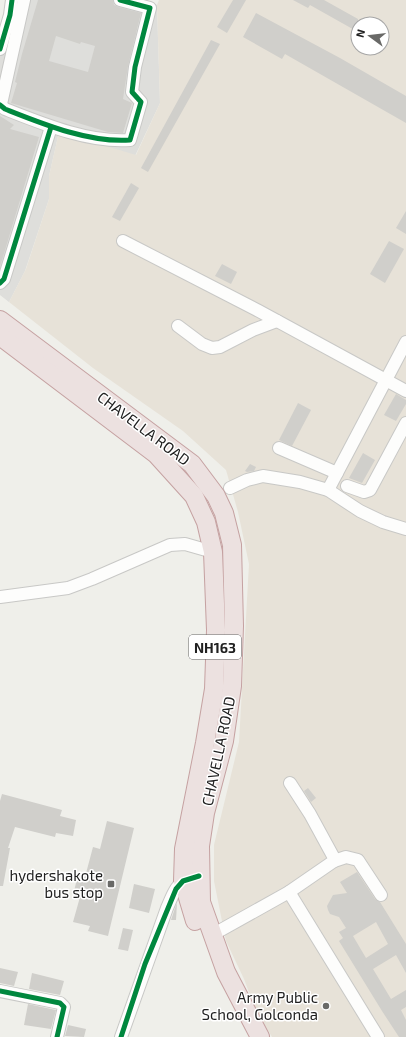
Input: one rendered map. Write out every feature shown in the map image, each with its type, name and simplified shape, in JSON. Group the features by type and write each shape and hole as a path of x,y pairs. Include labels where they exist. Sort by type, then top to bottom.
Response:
{"highway":[{"name":"CHAVELLA ROAD","path":"0,320 192,464 216,496 224,513 232,545 234,626 232,686 224,741 205,813 200,846 191,878 226,972 260,1037"},
{"name":"CHAVELLA ROAD","path":"0,336 156,454 194,496 206,522 213,552 216,630 214,689 184,849 191,878 201,941 217,979 246,1037"}],"street":[{"path":"0,50 10,15 12,0"},
{"path":"24,0 25,3 0,104 6,109 51,127 113,141 130,140 141,102 132,92 135,67 150,8 120,0"},
{"path":"0,283 4,279 51,127"},
{"path":"123,241 277,321 406,391"},
{"path":"178,326 202,344 212,348 220,347 253,330 277,321"},
{"path":"328,490 406,342"},
{"path":"347,486 364,492 370,490 406,423"},
{"path":"279,448 337,473"},
{"path":"230,488 247,480 263,476 300,482 328,490 360,511 383,522 406,529"},
{"path":"0,597 68,588 92,580 170,545 185,544 213,552"},
{"path":"290,783 310,814 334,858 334,861"},
{"path":"212,935 289,892 334,861 346,857 358,860 381,896"},
{"path":"121,1037 167,908 176,889 191,878"},
{"path":"289,892 378,1037"},
{"path":"0,991 60,1003 64,1007 57,1037"}],"shaded area":[{"path":"16,0 146,0 157,5 160,103 135,156 59,132 49,176 49,199 25,271 9,302 0,295 0,40"},
{"path":"159,0 406,0 406,1037 272,1037 257,1013 244,979 226,941 214,881 214,845 239,742 249,564 238,512 226,470 183,431 93,368 9,302 26,269 49,199 49,176 59,132 136,155 160,103 157,5"}],"building":[{"path":"38,0 113,0 114,5 118,7 141,13 128,66 123,99 132,103 123,133 108,132 11,103 17,83 15,82","holes":["56,36 80,44 81,42 95,46 88,72 49,61"]},
{"path":"233,0 246,0 227,33 217,27"},
{"path":"293,0 324,0 353,16 350,16 350,28 310,5 308,8"},
{"path":"256,13 340,58 406,96 406,123 285,54 282,59 243,37"},
{"path":"211,40 220,44 148,172 141,168"},
{"path":"0,116 14,125 10,129 39,137 0,267"},
{"path":"131,183 139,188 120,221 112,217"},
{"path":"406,211 406,234 396,228"},
{"path":"389,241 404,249 385,283 370,274"},
{"path":"222,264 237,272 231,284 215,276"},
{"path":"396,394 406,400 406,404 396,421 384,415"},
{"path":"298,403 311,410 292,446 279,440"},
{"path":"363,453 375,460 362,483 349,478"},
{"path":"250,464 256,467 254,471 245,471"},
{"path":"308,788 316,798 311,802 304,791"},
{"path":"2,794 62,810 60,816 76,820 73,836 56,833 55,837 15,827 8,848 10,848 3,886 0,886 0,801"},
{"path":"107,821 134,828 108,936 88,931 90,926 73,922 80,897 73,895 78,875 85,877 93,847 100,849"},
{"path":"357,872 375,899 380,902 406,944 406,973 396,955 373,969 391,999 406,990 406,1007 401,1010 406,1020 406,1037 399,1037 339,941 343,938 339,932 346,928 339,917 330,914 327,906 333,895 347,893 340,882","holes":["376,922 388,944 366,958 353,936"]},
{"path":"134,884 155,889 149,913 129,908"},
{"path":"177,903 176,920 171,920 174,911"},
{"path":"123,928 133,930 128,951 118,949"},
{"path":"0,968 18,972 14,986 0,983"},
{"path":"32,973 64,981 60,995 29,989"},
{"path":"28,1004 56,1010 51,1029 24,1025"},
{"path":"68,1025 86,1029 84,1037 65,1036"}],"cycle path":[{"path":"0,49 10,15 12,0"},
{"path":"0,105 5,109 35,121 66,131 99,139 130,140 141,102 132,92 135,67 150,8 120,0"},
{"path":"0,283 4,279 51,127"},
{"path":"121,1037 145,964 176,889 183,881 199,876"},
{"path":"0,991 60,1003 64,1007 57,1037"}],"place":[{"name":"hydershakote bus stop","path":"111,884"},
{"name":"Army Public School, Golconda","path":"326,1006"}]}
